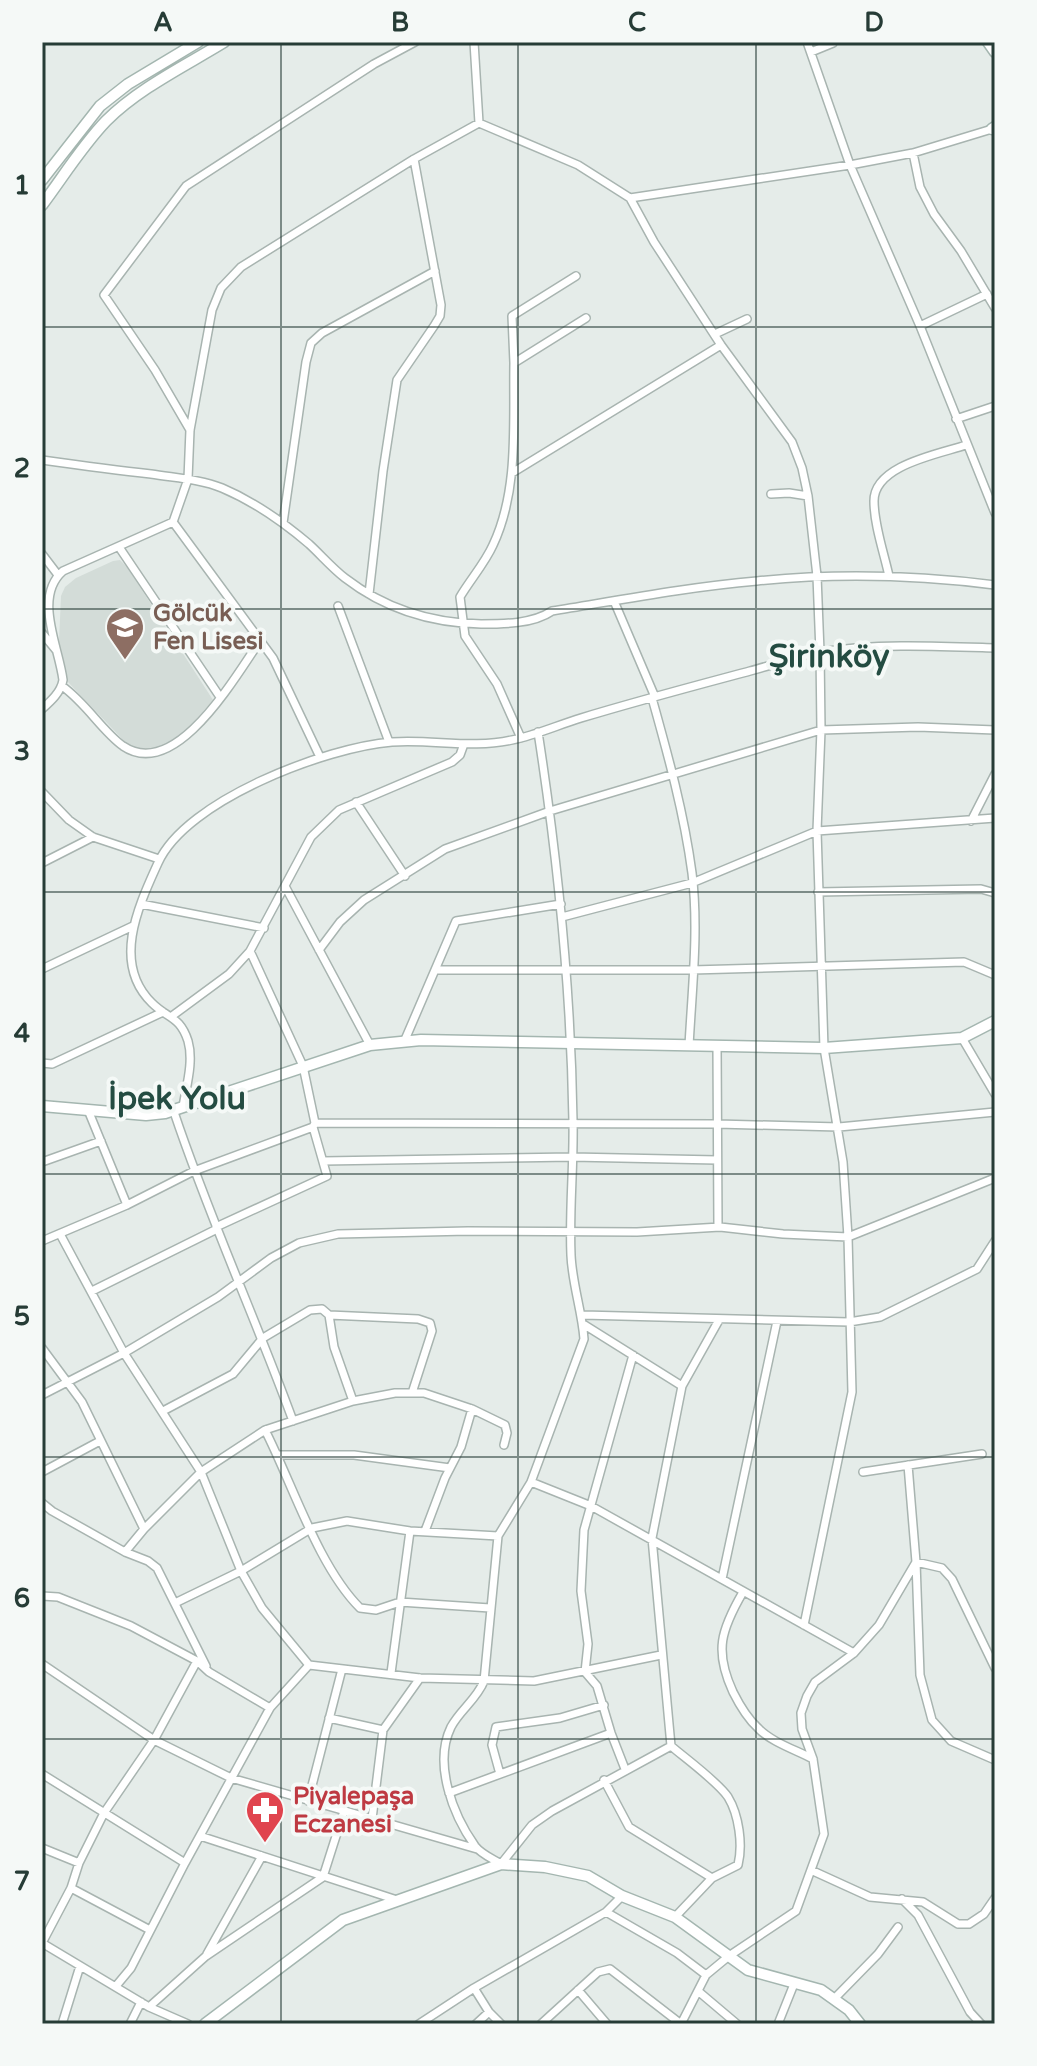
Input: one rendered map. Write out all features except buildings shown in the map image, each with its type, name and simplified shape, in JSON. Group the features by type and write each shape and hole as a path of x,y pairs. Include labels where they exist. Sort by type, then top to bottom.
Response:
{"street":[{"path":"42,180 92,114 122,88 198,42"},
{"path":"42,205 93,136 132,99 224,42"},
{"path":"190,430 155,370 104,295 186,186 374,64 415,42"},
{"path":"474,42 479,123"},
{"path":"807,42 850,165 920,326 995,513"},
{"path":"988,42 995,52"},
{"path":"811,52 833,43"},
{"path":"146,73 156,83"},
{"path":"122,88 132,99"},
{"path":"260,641 220,697 183,741 163,751 147,754 123,746 80,699 62,686 49,604 52,582 70,568 173,522 188,479 190,430 212,310 221,288 230,277 272,245 479,123"},
{"path":"479,123 578,165 630,198 654,242 721,345 792,442 802,468 817,576 820,652 817,831 824,1048 839,1127 848,1237 852,1392 804,1625"},
{"path":"630,198 850,165 913,153 994,129"},
{"path":"913,153 920,187 934,214 961,251 995,308"},
{"path":"369,594 394,392 403,369 440,316 440,292 414,159"},
{"path":"283,523 311,343 339,322 435,271"},
{"path":"521,738 497,684 471,649 461,624 460,597 493,547 505,512 512,473 512,316 576,276"},
{"path":"920,326 987,294"},
{"path":"514,363 586,318"},
{"path":"715,334 747,319"},
{"path":"512,473 721,345"},
{"path":"956,419 995,406"},
{"path":"889,576 874,500 878,483 901,466 966,445"},
{"path":"42,460 188,479 234,494 283,523 344,577 369,594 418,617 461,624 527,620 541,618 552,611 614,601 755,581 817,576 889,576 995,585"},
{"path":"986,489 995,485"},
{"path":"771,494 808,496"},
{"path":"173,522 273,658 320,757"},
{"path":"119,547 220,697"},
{"path":"42,554 58,575"},
{"path":"614,601 653,697 674,774 692,883 689,1046"},
{"path":"338,606 389,742"},
{"path":"42,633 58,652"},
{"path":"293,1421 263,1338 238,1284 194,1171 178,1110 189,1048 182,1029 172,1016 147,998 135,974 130,953 133,926 141,904 159,859 175,836 198,816 269,778 320,757 365,745 414,741 494,743 521,738 653,697 820,652 904,646 995,648"},
{"path":"42,709 62,686"},
{"path":"319,950 340,922 364,900 453,845 550,811 821,730 918,727 995,730"},
{"path":"477,1849 446,1785 445,1750 451,1728 480,1693 484,1681 498,1536 531,1482 584,1339 571,1258 573,1123 568,969 538,732"},
{"path":"172,1016 229,974 250,951 311,837 339,810 452,762 460,755 464,744"},
{"path":"971,821 995,774"},
{"path":"42,792 69,820 93,837 159,859"},
{"path":"356,802 405,876"},
{"path":"562,917 692,883 817,831 995,818"},
{"path":"42,863 93,837"},
{"path":"286,888 370,1045"},
{"path":"818,892 981,889 995,893"},
{"path":"141,904 264,928"},
{"path":"404,1042 456,921 561,904"},
{"path":"42,969 133,926"},
{"path":"92,1291 327,1176 303,1066 250,951"},
{"path":"435,970 692,970 964,962 995,975"},
{"path":"42,1063 52,1064 163,1012"},
{"path":"42,1106 146,1115 178,1110 370,1045 404,1042 571,1043 824,1048 962,1038 995,1021"},
{"path":"962,1038 995,1094"},
{"path":"717,1046 718,1227"},
{"path":"88,1110 127,1205"},
{"path":"42,1241 127,1205 194,1171 314,1125 573,1123 839,1127 995,1112"},
{"path":"42,1162 101,1141"},
{"path":"323,1161 572,1157 717,1160"},
{"path":"42,1395 124,1353 238,1284 271,1258 299,1243 338,1234 637,1232 718,1227 848,1237 995,1178"},
{"path":"60,1234 124,1353 201,1472 241,1571 262,1608 309,1665 420,1678 534,1681 661,1655"},
{"path":"583,1319 849,1322 880,1317 977,1269 995,1241"},
{"path":"163,1411 233,1374 263,1338 310,1310 322,1309 329,1315 418,1319 430,1323 432,1331 412,1393"},
{"path":"329,1315 334,1347 353,1401"},
{"path":"583,1319 682,1386"},
{"path":"675,1917 712,1878 738,1865 741,1840 728,1796 671,1746 652,1538 682,1386 719,1320"},
{"path":"722,1579 777,1321"},
{"path":"42,1348 82,1402 144,1529"},
{"path":"625,1769 597,1686 585,1672 588,1644 581,1591 584,1530 633,1355"},
{"path":"125,1552 201,1472 265,1430 353,1401 395,1393 424,1393 472,1409 505,1425 504,1445"},
{"path":"425,1531 461,1447 472,1409"},
{"path":"265,1430 318,1545 347,1595 360,1608 376,1610 400,1602 490,1608"},
{"path":"42,1472 100,1441"},
{"path":"863,1472 982,1454"},
{"path":"278,1455 354,1455 450,1468"},
{"path":"908,1465 916,1562 920,1675 932,1720 951,1741 995,1760"},
{"path":"531,1482 591,1506 652,1538 854,1653"},
{"path":"42,1503 157,1568 209,1672"},
{"path":"42,1519 52,1511"},
{"path":"175,1603 241,1571 312,1528 347,1521 410,1531 498,1536"},
{"path":"391,1673 410,1531"},
{"path":"541,2024 598,1972 610,1969 681,2024 706,1975 796,1911 824,1834 813,1759 802,1729 801,1713 815,1682 854,1653 879,1625 916,1562"},
{"path":"916,1562 942,1568 952,1579 995,1668"},
{"path":"743,1592 722,1639 720,1657 724,1674 738,1703 759,1730 813,1759"},
{"path":"42,1596 58,1597 131,1626 197,1661 209,1672 270,1708"},
{"path":"188,2024 149,2007 42,1943 71,1888 79,1863 104,1813 154,1740 197,1661"},
{"path":"42,1664 154,1740 231,1778 477,1849 501,1864"},
{"path":"116,1986 131,1968 270,1708 309,1665"},
{"path":"308,1801 342,1669"},
{"path":"372,1819 383,1730 420,1678"},
{"path":"500,1774 492,1745 496,1727 560,1718 604,1705"},
{"path":"329,1718 383,1730"},
{"path":"449,1793 611,1733"},
{"path":"501,1864 532,1825 604,1780 671,1746"},
{"path":"42,1774 185,1863"},
{"path":"604,1780 629,1827 712,1878"},
{"path":"149,2007 206,1956 323,1877 344,1811"},
{"path":"200,1836 397,1900"},
{"path":"42,1848 79,1863"},
{"path":"206,1956 262,1856"},
{"path":"205,2024 343,1920 501,1864 545,1867 588,1876 622,1896 675,1917 748,1970 821,1990 849,2010 860,2024"},
{"path":"813,1871 870,1897 923,1902 958,1924 969,1924 984,1914 995,1898"},
{"path":"71,1888 150,1930"},
{"path":"419,2024 474,1988 606,1912 622,1896"},
{"path":"900,1898 918,1915 970,2012 981,2024"},
{"path":"606,1912 677,1953 706,1975"},
{"path":"834,1999 878,1954 898,1927"},
{"path":"62,2024 80,1966"},
{"path":"778,2024 794,1984"},
{"path":"474,1988 489,2012 501,2024"},
{"path":"578,1990 607,2024"},
{"path":"698,1991 737,2024"},
{"path":"130,2024 141,2002"},
{"path":"476,2024 489,2012"}],"shaded area":[{"name":"Gölcük Fen Lisesi","path":"120,560 213,700 182,736 163,748 145,751 128,745 67,681 59,642 61,596 65,587 76,578"}],"place":[{"name":"Gölcük Fen Lisesi","path":"125,661"},
{"name":"Piyalepaşa Eczanesi","path":"265,1844"}],"district":[{"name":"Şirinköy","path":"829,657"},
{"name":"İpek Yolu","path":"177,1099"}]}
